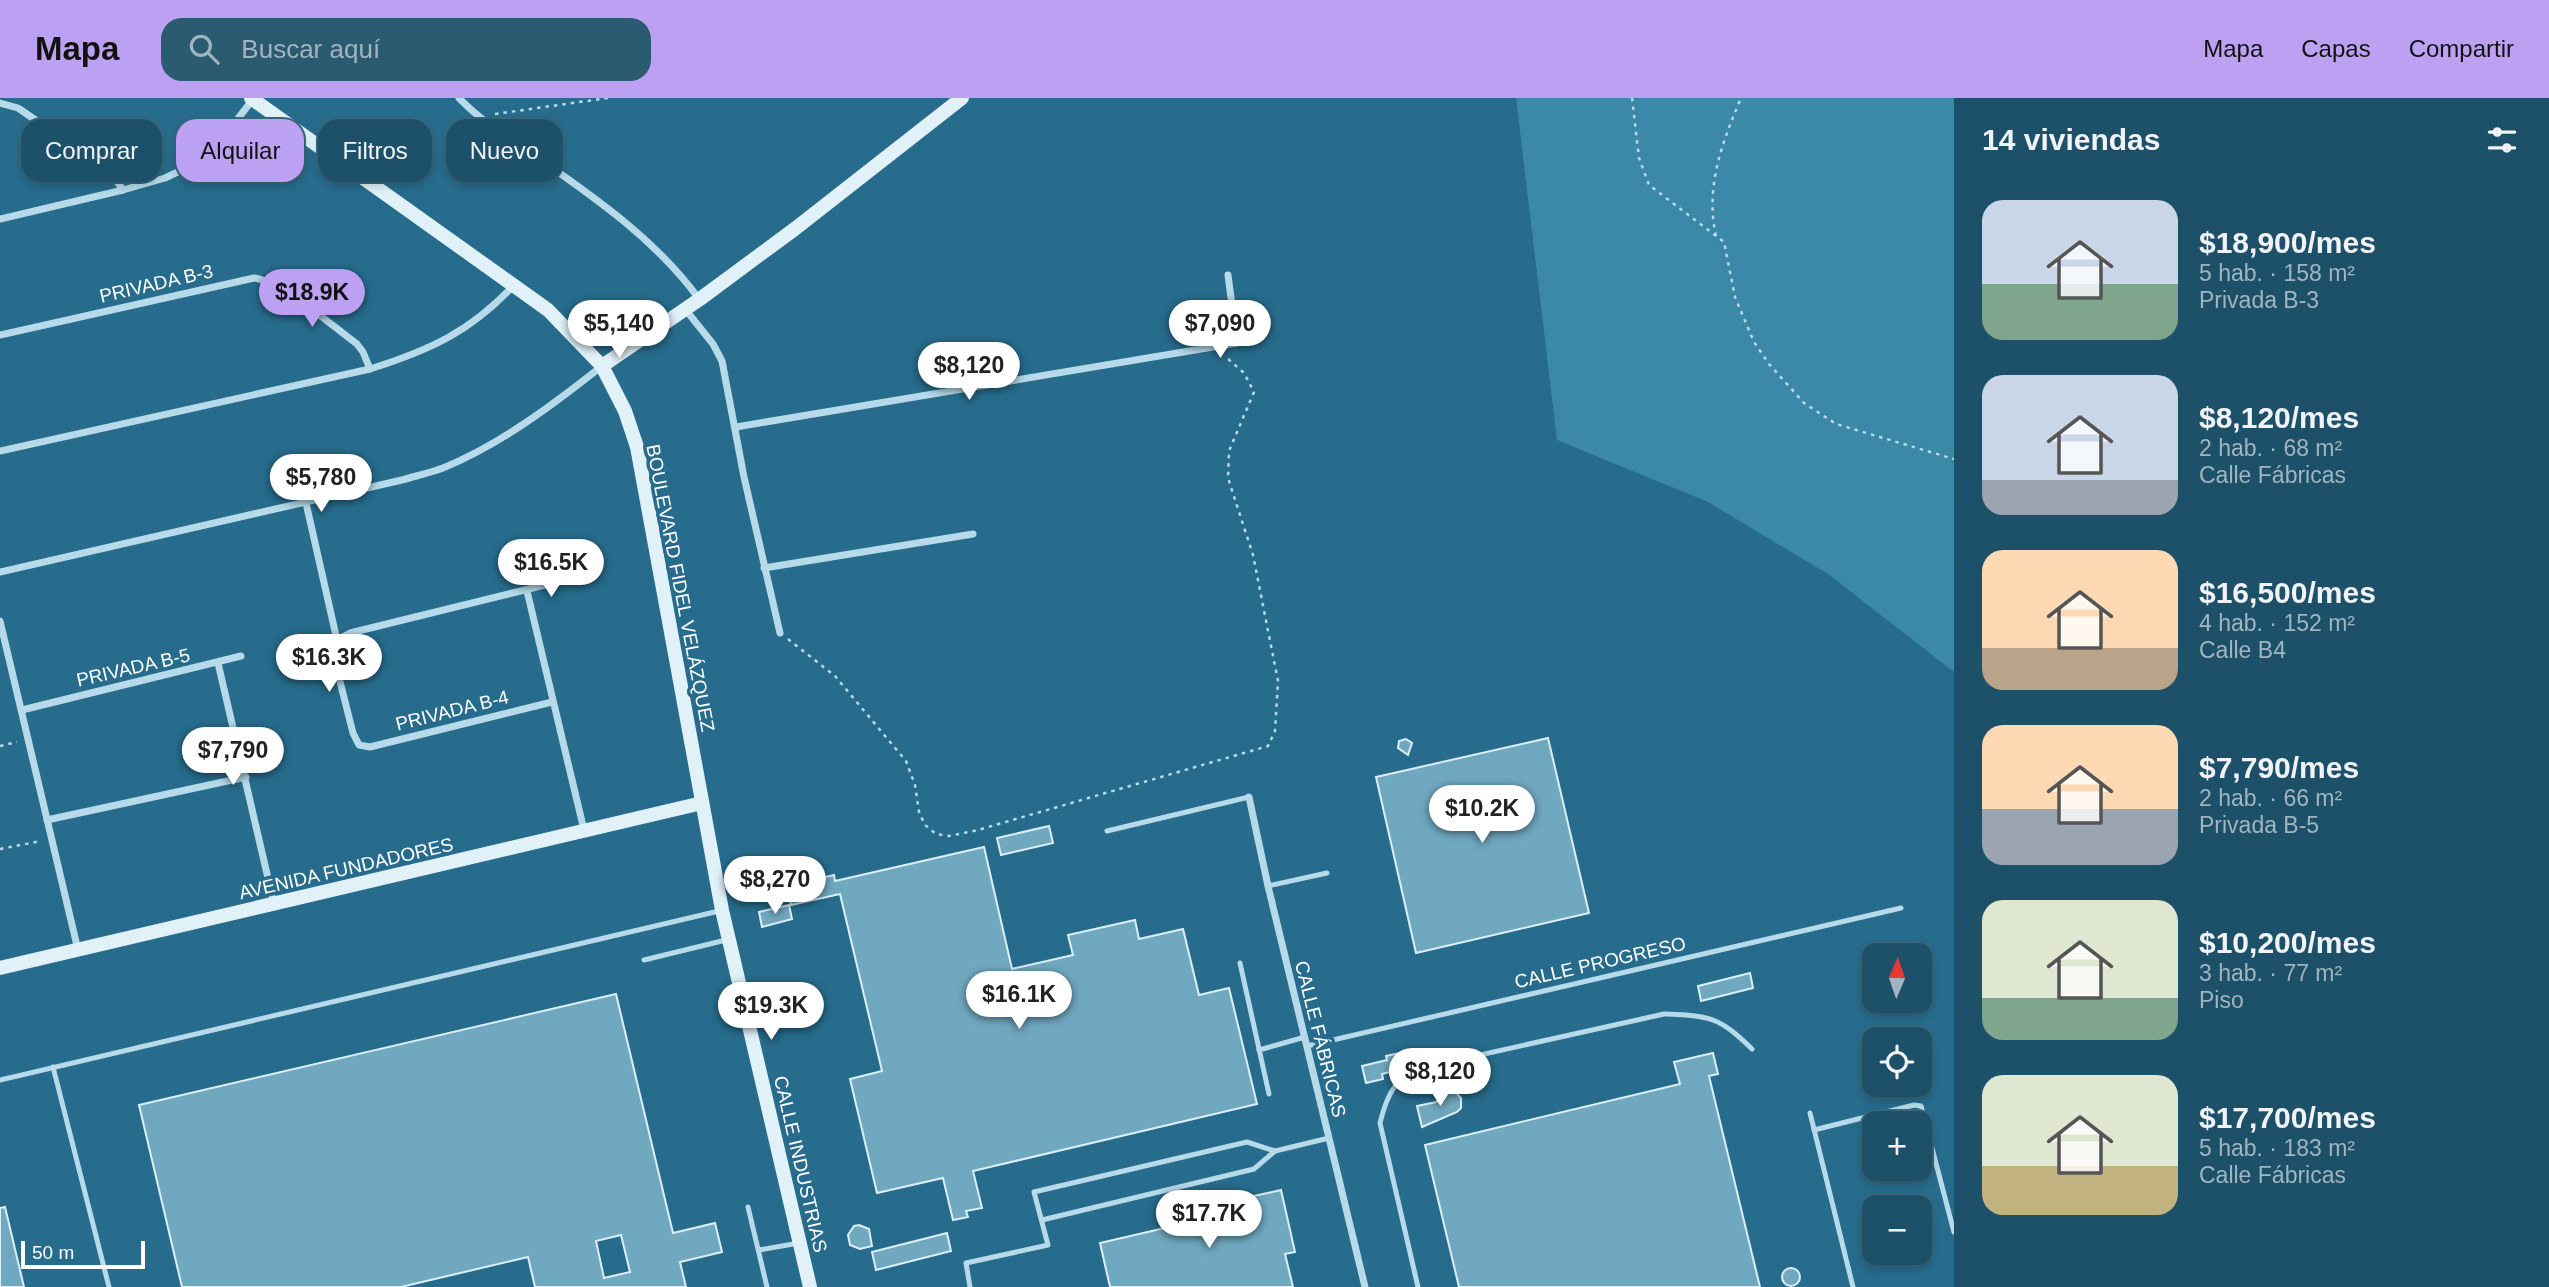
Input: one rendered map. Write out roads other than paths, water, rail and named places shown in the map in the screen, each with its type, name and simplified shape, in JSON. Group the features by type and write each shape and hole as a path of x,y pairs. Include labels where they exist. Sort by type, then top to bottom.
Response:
{"street":[{"path":"0,219 123,190 165,178 184,169 223,138 252,98"},
{"name":"BOULEVARD FIDEL VELÁZQUEZ","path":"252,98 548,310 602,366 625,411 637,447 702,803"},
{"path":"459,98 471,110 590,195 682,275 700,299"},
{"path":"0,572 306,503 441,469 481,450 551,405 602,366 700,299 796,228 962,98"},
{"path":"0,103 18,108 110,171 123,190"},
{"path":"736,427 1237,342 1228,275"},
{"name":"PRIVADA B-3","path":"0,335 254,278 278,286 356,344 363,352 370,369"},
{"path":"0,451 370,369 434,347 484,314 514,285"},
{"path":"685,308 722,360 764,568 780,633"},
{"path":"306,503 337,640 350,633 569,579"},
{"path":"764,568 974,534"},
{"path":"527,591 584,831"},
{"path":"0,621 78,950"},
{"name":"PRIVADA B-4","path":"337,640 333,648 334,658 353,733 359,746 370,747 552,702"},
{"path":"218,663 241,656"},
{"name":"PRIVADA B-5","path":"22,710 218,663 274,905"},
{"path":"47,820 246,777"},
{"name":"CALLE FÁBRICAS","path":"1249,797 1365,1287"},
{"name":"AVENIDA FUNDADORES","path":"0,968 702,803"},
{"name":"CALLE INDUSTRIAS","path":"702,803 722,910 810,1287"}],"lane":[{"path":"1107,831 1249,797"},
{"path":"1268,886 1327,873"},
{"name":"CALLE PROGRESO","path":"1259,1050 1306,1042 1900,908"},
{"path":"0,1080 722,910"},
{"path":"644,960 729,939"},
{"path":"1240,963 1269,1094"},
{"path":"1418,1287 1380,1123 1384,1106 1399,1079 1426,1067 1664,1014 1704,1016 1718,1020 1752,1049"},
{"path":"53,1067 109,1287"},
{"path":"1814,1130 1914,1105 1921,1106 1954,1232"},
{"path":"1810,1113 1853,1287"},
{"path":"1042,1220 1254,1169 1275,1151 1329,1138"},
{"path":"970,1287 966,1263 1048,1245 1034,1192 1247,1142 1275,1151"},
{"path":"748,1207 767,1287"},
{"path":"759,1250 799,1243"}]}
